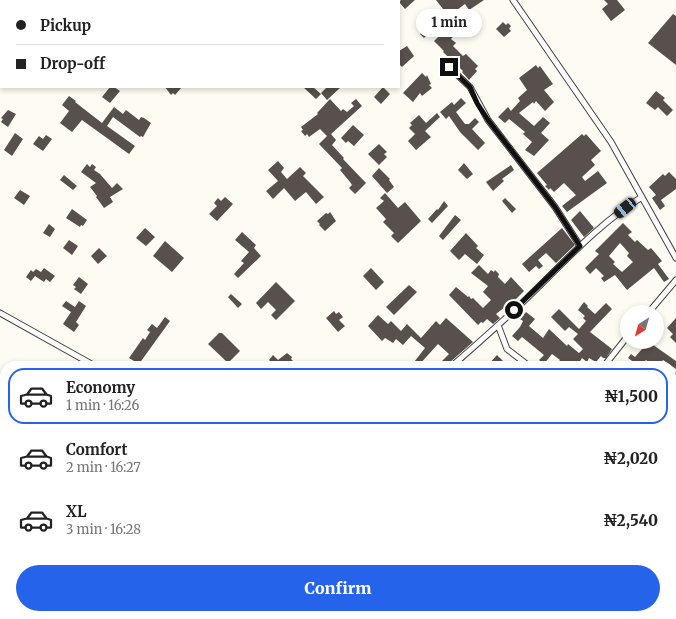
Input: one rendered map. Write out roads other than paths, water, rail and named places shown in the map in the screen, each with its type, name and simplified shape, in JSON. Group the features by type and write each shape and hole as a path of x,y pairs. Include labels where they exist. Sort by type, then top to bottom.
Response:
{"street":[{"path":"512,0 611,142 676,258"},
{"path":"449,67 470,87 477,103 488,120 555,207 580,246"},
{"path":"458,361 498,325 580,246 625,208 642,197"},
{"path":"655,305 676,280"},
{"path":"0,313 86,361"},
{"path":"498,325 507,349 523,361"},
{"path":"608,361 620,346"}]}
